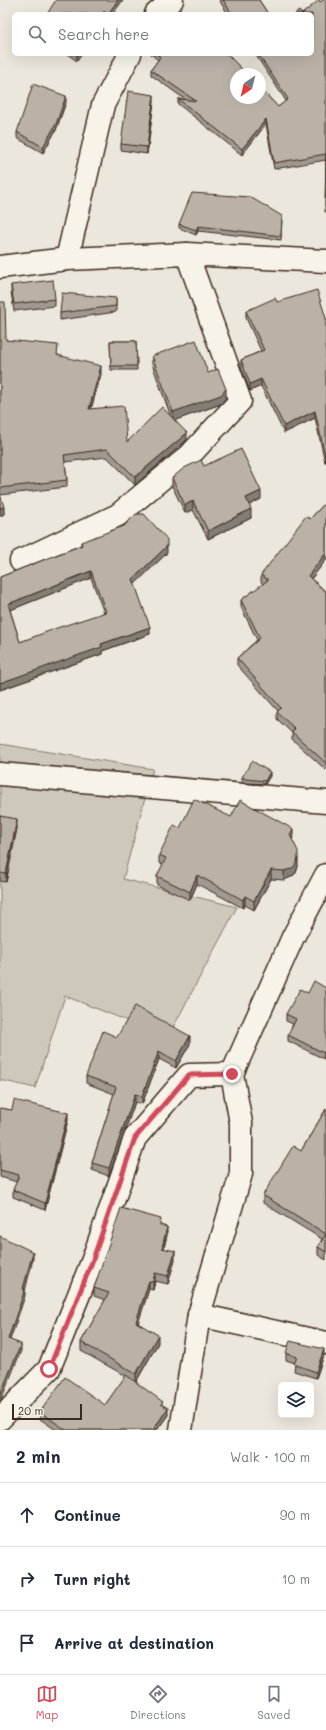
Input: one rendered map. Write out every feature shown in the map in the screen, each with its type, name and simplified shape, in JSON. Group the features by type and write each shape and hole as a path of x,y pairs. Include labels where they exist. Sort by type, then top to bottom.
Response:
{"street":[{"path":"158,12 172,0"},
{"path":"67,259 103,105 129,56"},
{"path":"22,561 118,515 189,456 240,402 187,254"},
{"path":"0,267 67,259 187,254 326,261"},
{"path":"0,774 326,802"},
{"path":"181,1430 199,1316 241,1174 241,1123 232,1074 293,937 326,875"},
{"path":"0,1420 49,1369 92,1262 135,1138 189,1075 232,1074"},
{"path":"199,1316 326,1343"}],"shaded area":[{"path":"0,744 153,769 123,879 237,907 168,1037 65,996 35,1088 0,1080"}],"building":[{"path":"56,0 118,0 109,12 48,12"},
{"path":"223,0 259,0 267,12 231,12"},
{"path":"319,0 320,2 326,0 326,154 274,163 266,119 242,149 178,99 196,101 151,70 160,57 159,56 229,56 241,68 230,68 230,104 266,104 266,94 278,107 288,99 259,56 314,56 314,12 304,12"},
{"path":"33,84 66,96 56,124 43,147 17,132"},
{"path":"128,91 154,95 147,147 121,144"},
{"path":"326,154 326,206 325,206"},
{"path":"192,193 250,197 282,216 281,236 198,226 196,230 179,224"},
{"path":"53,280 55,299 14,304 11,285"},
{"path":"317,290 326,318 326,455 315,411 284,426 261,379 250,384 241,360 264,350 246,311 275,298 277,302"},
{"path":"62,293 116,298 116,306 60,313"},
{"path":"0,302 5,302 6,340 58,345 57,355 101,366 89,409 124,406 127,442 162,407 187,433 135,477 107,449 64,455 67,480 0,488"},
{"path":"196,340 208,373 218,369 226,389 221,395 173,412 152,356"},
{"path":"110,341 136,341 137,366 111,366"},
{"path":"241,449 261,491 246,498 251,509 208,531 193,501 185,505 172,478 184,468 201,460 204,466"},
{"path":"0,494 4,507 0,508"},
{"path":"326,502 326,553 308,576 326,592 326,763 292,732 295,729 277,712 281,708 237,658 260,638 241,600 268,580 261,575 306,516 310,519"},
{"path":"136,514 144,514 167,539 167,546 133,579 150,627 101,644 102,647 0,683 0,577 82,545 81,542 124,526","holes":["91,571 106,612 20,642 8,604"]},
{"path":"252,761 270,772 265,781 246,779 242,777"},
{"path":"194,799 231,817 240,800 293,829 290,835 298,851 296,864 291,869 284,871 271,870 254,901 245,896 243,900 197,875 190,892 157,876 166,858 159,855 174,825 180,828"},
{"path":"0,816 17,819 6,874 0,873"},
{"path":"314,981 326,988 326,1049 324,1053 288,1035 296,1019 286,1014 300,989 308,993"},
{"path":"135,1006 190,1036 176,1061 159,1051 142,1096 135,1094 109,1168 92,1163 116,1087 86,1076 103,1031 117,1037"},
{"path":"14,1100 68,1113 45,1203 13,1190 19,1175 0,1170 0,1108 12,1110"},
{"path":"326,1109 326,1234 263,1195 293,1146 301,1151"},
{"path":"121,1208 161,1219 160,1225 167,1227 162,1248 175,1251 168,1276 155,1273 153,1282 149,1281 136,1322 158,1335 136,1374 81,1342 109,1293 94,1288"},
{"path":"326,1234 326,1252 318,1247"},
{"path":"0,1236 33,1252 23,1289 25,1289 8,1339 21,1344 0,1394"},
{"path":"290,1341 324,1349 316,1372 294,1364 297,1357 286,1353"},
{"path":"126,1375 163,1402 161,1404 168,1408 153,1430 66,1430 40,1412 65,1377 105,1405"}],"route":[{"path":"49,1369 92,1262 135,1138 189,1075 232,1074"}]}
